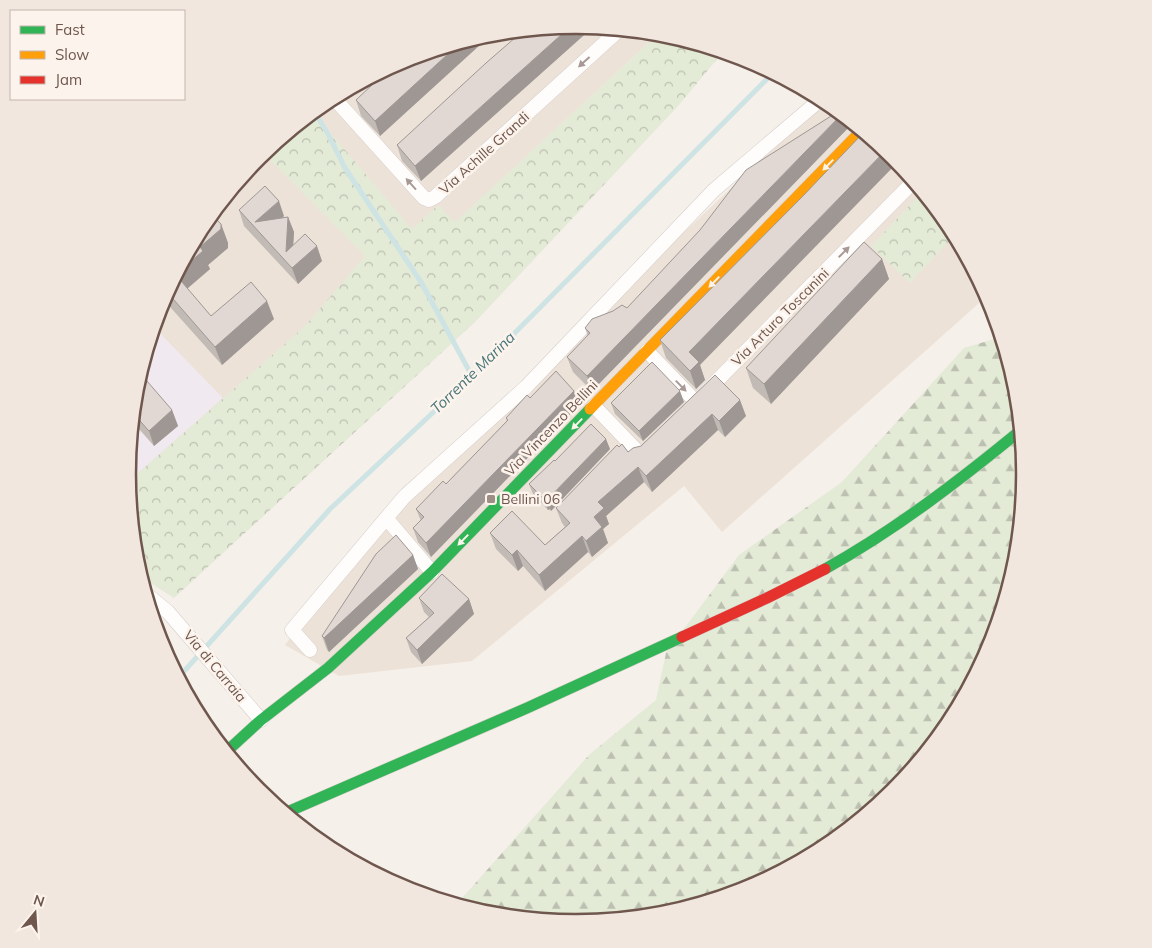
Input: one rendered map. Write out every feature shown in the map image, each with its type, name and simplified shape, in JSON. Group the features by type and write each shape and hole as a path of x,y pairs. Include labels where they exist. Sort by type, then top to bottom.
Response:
{"street":[{"name":"Via Achille Grandi","path":"339,103 424,198 429,200 435,197 613,36"},
{"path":"310,650 292,630 404,497 526,387 714,190 815,105"},
{"name":"Via Vincenzo Bellini","path":"231,747 261,720 328,668 432,572 857,135"},
{"name":"Via Arturo Toscanini","path":"684,414 909,186"},
{"path":"647,351 696,402"},
{"path":"594,406 626,446 641,455 655,441"},
{"path":"292,810 586,682 787,588 857,550 898,524 946,490 1014,436"},
{"path":"387,519 432,572"},
{"name":"Via di Carraia","path":"155,601 168,612 261,720"}],"shaded area":[{"path":"547,35 605,35 651,40 138,517 136,474 137,445 144,388 159,332 169,306 181,279 210,229 245,184 286,143 331,108 381,79 434,57 462,49 490,42"},
{"path":"818,106 866,143 907,184 942,229 971,279 981,301 722,532 684,486 472,661 339,676 285,645 402,488 529,379"},
{"path":"159,332 223,398 136,475 137,445 144,388"}],"green space":[{"path":"651,40 719,57 678,106 475,322 174,598 150,582 140,531 136,475 305,326 365,256 269,159 318,118 412,229 438,205 455,222"},
{"path":"917,197 949,241 910,283 871,246"},
{"path":"995,339 1001,360 1008,388 1015,445 1015,503 1012,531 1008,560 993,616 971,669 942,719 907,764 866,805 821,840 771,869 718,891 662,906 605,913 576,914 519,910 490,906 461,899 589,755 656,700 666,653 739,555 842,482 964,348"}],"building":[{"path":"561,35 415,166 397,145 514,39"},
{"path":"449,53 375,121 356,100 381,79"},
{"path":"831,116 837,120 587,376 567,357 590,333 585,328 592,319 613,311 622,305 627,308 700,230 746,170"},
{"path":"859,137 880,156 689,352 699,362 690,371 660,340"},
{"path":"265,186 279,201 255,222 288,217 286,252 305,234 317,246 292,268 239,210"},
{"path":"217,220 221,224 221,229 200,247 203,251 191,261"},
{"path":"864,242 882,259 764,384 746,368"},
{"path":"180,280 211,316 251,282 267,301 215,347 172,298"},
{"path":"652,362 680,391 639,431 611,403"},
{"path":"556,371 574,391 426,543 413,528 424,517 416,509 443,481 446,484 508,420 506,418 527,395 530,398"},
{"path":"715,375 740,400 719,421 712,414 646,476 638,467 598,502 604,508 594,517 602,527 586,541 582,536 539,575 517,550 512,555 490,533 512,511 545,545 570,523 556,508 617,445 619,447 622,444 628,452 633,448 641,446"},
{"path":"146,380 172,410 149,431 140,420"},
{"path":"591,424 606,439 545,500 529,484 555,461"},
{"path":"396,535 413,555 324,638 322,636 376,554"},
{"path":"442,574 469,599 417,650 406,638 434,613 419,598"}],"waterway":[{"name":"Torrente Marina","path":"183,672 330,509 472,376 768,78"},
{"path":"318,118 345,168 421,282 472,376"}],"traffic: fast":[{"path":"231,747 261,720 328,668 432,572 590,409"},
{"path":"825,569 876,538 926,504 1014,436"},
{"path":"292,810 527,708 682,637"}],"traffic: slow":[{"path":"590,409 857,135"}],"traffic: jam":[{"path":"682,637 825,569"}],"place":[{"name":"Bellini 06","path":"491,499"}]}
